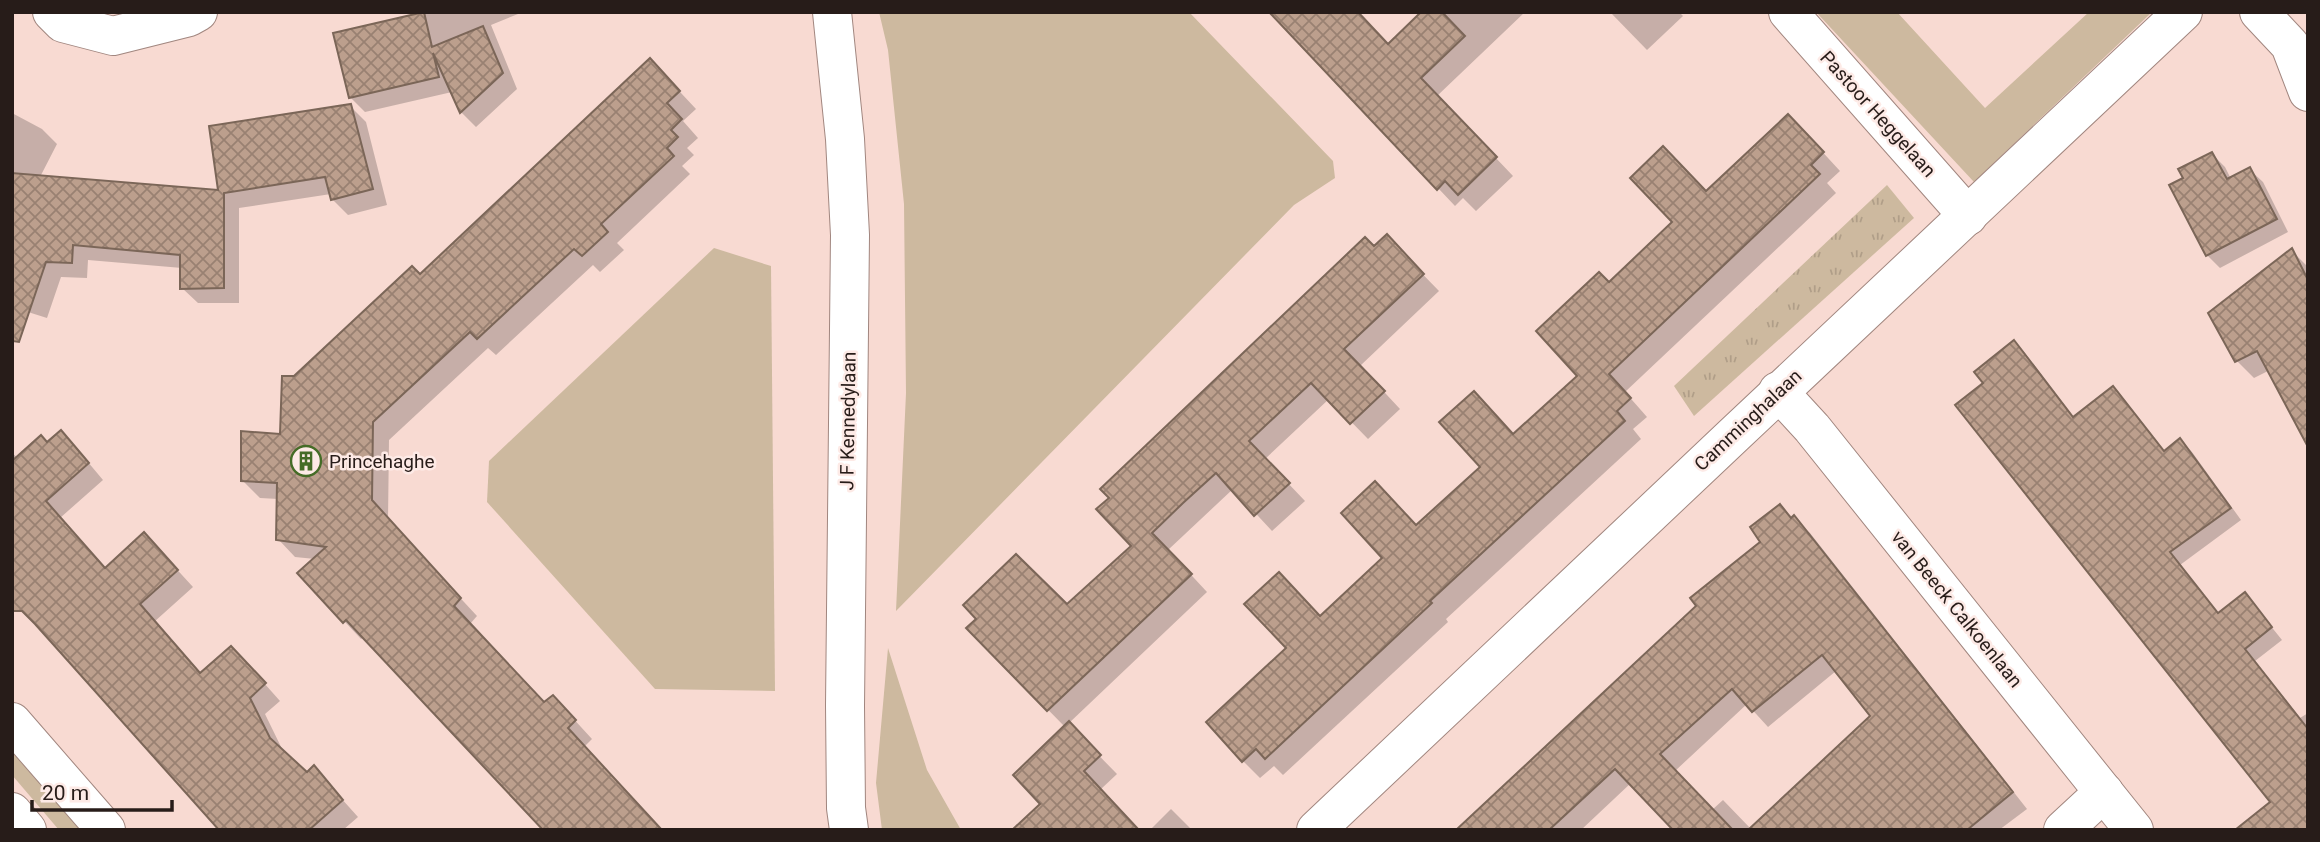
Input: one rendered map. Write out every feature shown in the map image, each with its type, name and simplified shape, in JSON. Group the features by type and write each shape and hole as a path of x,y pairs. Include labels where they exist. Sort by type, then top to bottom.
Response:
{"street":[{"path":"52,12 63,23 113,36 189,17 198,12"},
{"name":"J F Kennedylaan","path":"832,12 845,139 850,235 845,706 846,808 849,830"},
{"name":"Pastoor Heggelaan","path":"1787,12 1968,216"},
{"name":"Camminghalaan","path":"1316,830 1778,391 2183,12"},
{"path":"2259,12 2290,45 2308,92"},
{"name":"van Beeck Calkoenlaan","path":"1778,391 1812,428 2134,830"},
{"path":"12,722 106,830"},
{"path":"2063,830 2104,792"},
{"path":"12,812 27,830"}],"green space":[{"path":"879,12 1189,12 1333,161 1335,178 1294,205 896,611 906,393 904,204 888,50"},
{"path":"1816,12 1897,12 1985,108 2089,12 2152,12 1974,182"},
{"path":"1887,185 1914,218 1694,416 1674,386"},
{"path":"714,248 771,266 775,691 655,689 487,502 489,461"},
{"path":"888,648 927,770 961,830 882,830 876,783"},
{"path":"12,745 87,830 59,830 12,775"}],"building":[{"path":"424,12 432,47 483,26 503,73 460,113 433,53 439,77 349,98 333,33"},
{"path":"1269,12 1358,12 1388,44 1421,12 1442,12 1465,36 1421,78 1497,157 1458,195 1445,181 1437,190"},
{"name":"Princehaghe","path":"650,58 680,91 667,103 682,119 671,130 678,137 667,148 674,156 601,224 608,232 582,256 574,249 477,339 470,332 373,422 372,500 461,598 454,606 544,702 553,695 576,720 568,728 662,830 543,830 346,620 343,623 297,573 326,547 276,540 277,483 241,481 241,431 280,434 282,376 294,376 412,266 420,274"},
{"path":"351,104 373,189 331,200 325,177 224,193 224,288 180,289 180,255 73,245 72,263 46,262 19,342 12,341 12,173 218,190 209,126"},
{"path":"1788,114 1824,152 1811,165 1820,174 1609,374 1631,398 1617,411 1625,421 1430,601 1432,603 1265,759 1256,749 1242,762 1206,722 1286,648 1244,604 1279,572 1320,616 1382,558 1341,513 1375,481 1416,525 1480,467 1439,422 1474,391 1513,434 1577,376 1536,331 1599,272 1609,282 1672,222 1630,178 1663,146 1706,191"},
{"path":"2212,152 2227,179 2250,167 2277,219 2206,256 2169,185 2183,178 2178,169"},
{"path":"1387,234 1424,274 1344,349 1385,391 1350,424 1311,383 1249,441 1290,483 1254,516 1216,473 1183,503 1152,533 1192,574 1047,711 966,628 976,619 963,605 1016,554 1067,604 1131,546 1096,509 1109,498 1100,489 1365,237 1374,246"},
{"path":"2292,248 2308,280 2308,447 2257,351 2235,362 2208,313"},
{"path":"2014,340 2073,417 2113,386 2164,451 2180,438 2231,508 2170,552 2218,613 2245,592 2272,627 2245,649 2308,729 2308,830 2235,830 2270,802 1955,405 1983,383 1974,372"},
{"path":"61,430 89,463 46,501 105,568 144,532 178,570 140,604 200,673 231,646 266,683 250,698 270,738 307,772 314,765 343,800 309,830 219,830 35,624 22,611 12,611 12,461 41,435 47,442"},
{"path":"1780,504 1791,518 1794,515 2013,792 1967,830 1748,830 1870,716 1822,655 1752,712 1732,689 1660,754 1733,830 1673,830 1615,769 1549,830 1456,830 1696,606 1690,598 1760,542 1750,527"},
{"path":"1069,721 1101,755 1084,771 1139,830 1012,830 1040,804 1013,775"}],"place":[{"name":"Princehaghe","path":"306,461"}]}
